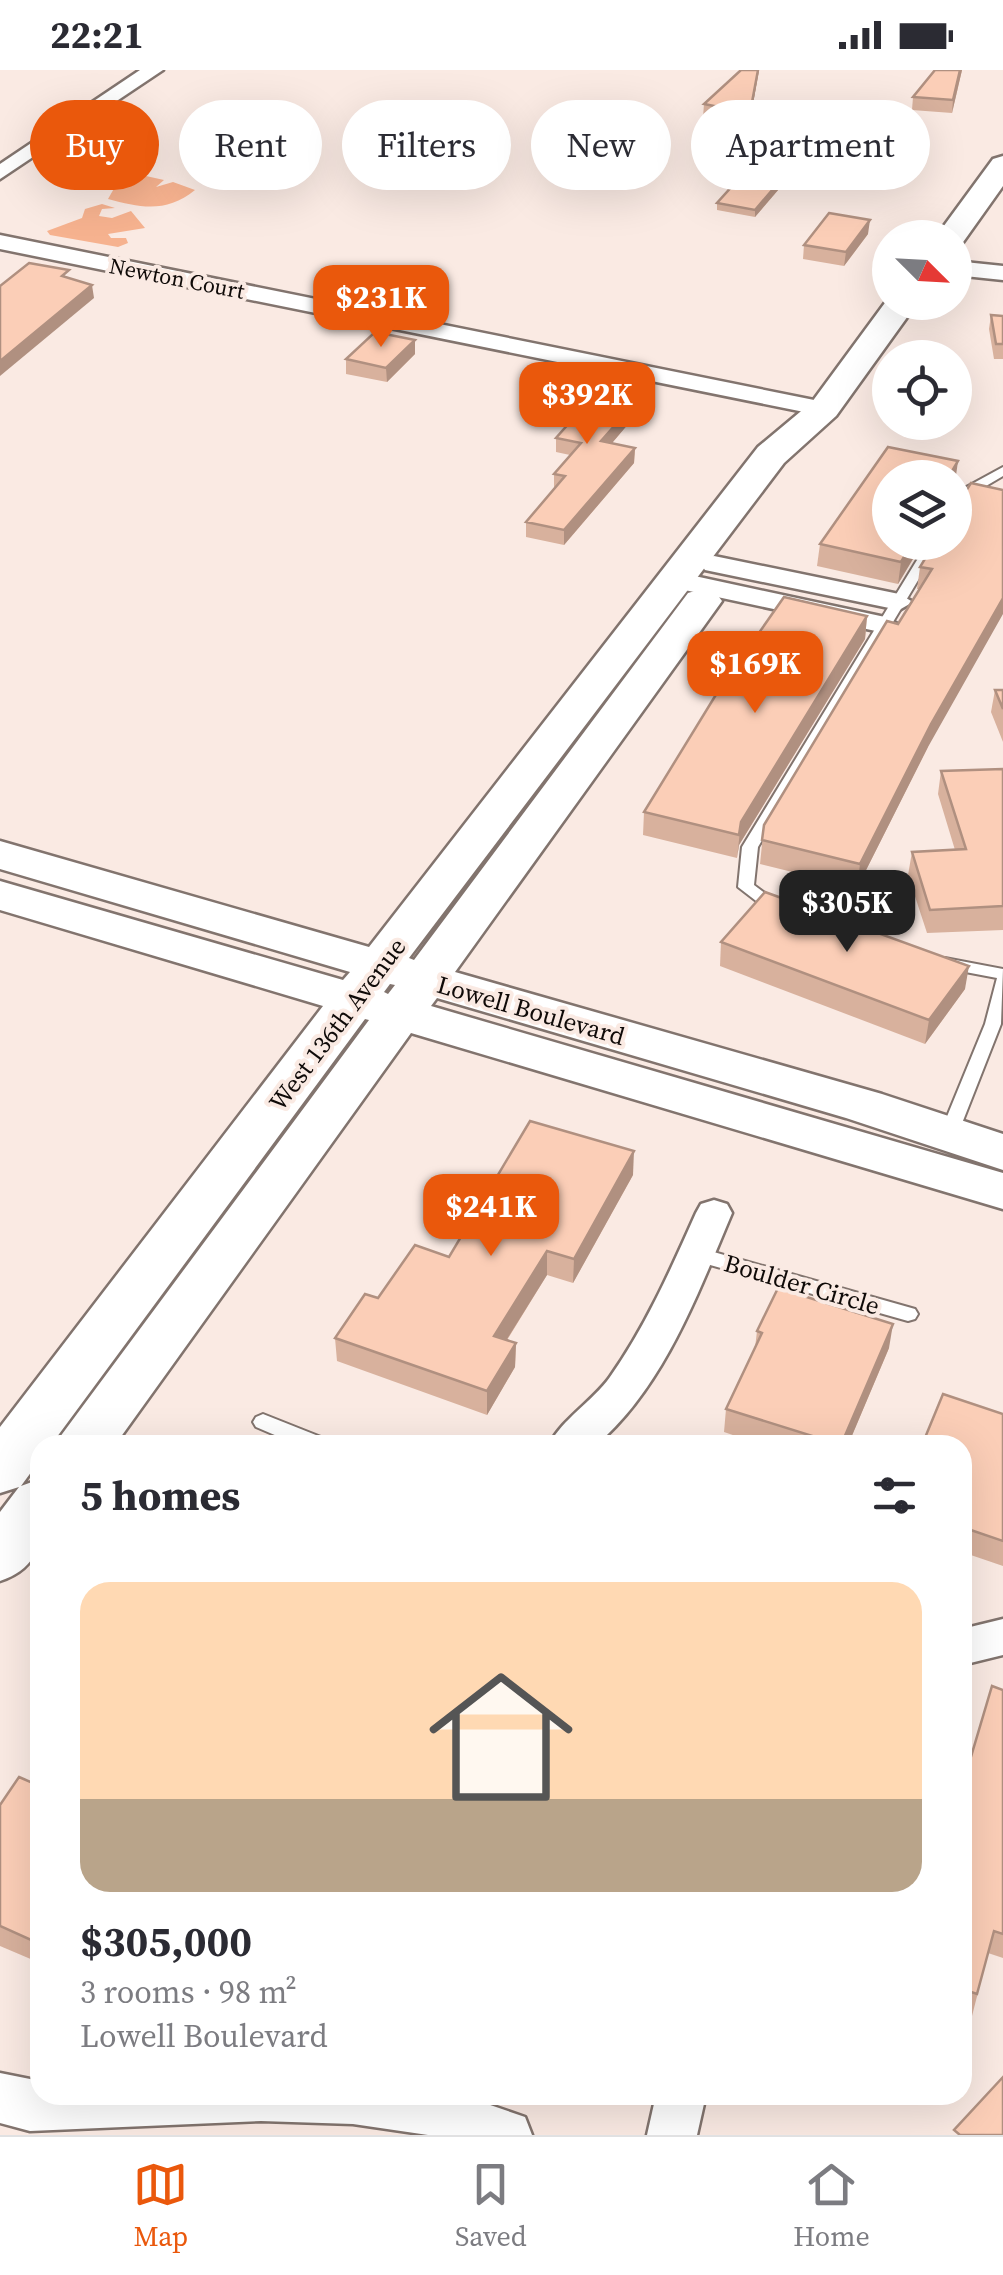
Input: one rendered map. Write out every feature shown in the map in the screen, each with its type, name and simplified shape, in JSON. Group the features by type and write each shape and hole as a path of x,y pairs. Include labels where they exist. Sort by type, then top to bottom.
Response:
{"main road":[{"path":"963,220 1003,166"},
{"name":"West 136th Avenue","path":"0,1470 390,990 702,573 800,470 824,409 889,320"},
{"name":"Lowell Boulevard","path":"0,855 390,990 1003,1191"},
{"name":"Lowell Boulevard","path":"0,895 864,1106 1003,1152"},
{"name":"West 136th Avenue","path":"90,1435 390,990"},
{"path":"0,1557 30,1516"}],"street":[{"path":"0,173 153,70"},
{"name":"Newton Court","path":"0,242 824,409"},
{"path":"972,270 1003,273"},
{"path":"702,573 892,614"},
{"name":"Boulder Circle","path":"580,1435 606,1413 644,1354 714,1213"},
{"path":"972,1645 1003,1637"},
{"path":"0,2098 30,2106 56,2105"},
{"path":"401,2105 460,2118 507,2135"},
{"path":"672,2135 680,2105"}],"lane":[{"path":"972,489 1003,471"},
{"path":"800,919 746,887 750,847 924,560"},
{"path":"926,959 1003,978 993,1024 948,1136"},
{"name":"Boulder Circle","path":"696,1254 908,1314"},
{"path":"263,1422 295,1435"}],"shaded area":[{"path":"173,182 179,184 179,190 195,190 174,202 153,207 108,199 113,190 159,190 159,186"},
{"path":"102,204 115,208 102,209 99,216 112,218 131,211 145,228 108,234 111,238 126,238 128,243 118,247 50,235 47,231 82,218 85,209"}],"building":[{"path":"741,70 758,70 752,100 708,100"},
{"path":"935,70 960,70 953,100 913,97"},
{"path":"729,190 772,190 755,210 717,203"},
{"path":"829,213 870,220 846,252 804,245"},
{"path":"29,263 69,270 62,276 92,285 0,361 0,286"},
{"path":"991,315 1003,316 1003,344 996,344"},
{"path":"375,332 415,340 386,368 346,359"},
{"path":"575,374 647,389 601,441 635,448 564,530 526,522 565,476 554,474 581,443 556,438 585,405 552,399"},
{"path":"888,447 953,460 879,460"},
{"path":"872,470 872,556 820,544"},
{"path":"972,483 1003,490 1003,598 931,724 860,864 762,840 764,825 887,621 898,624 932,569 920,567 924,560 972,560"},
{"path":"784,597 867,616 741,822 739,835 644,812 717,693"},
{"path":"995,690 1003,690 1003,709"},
{"path":"1003,769 1003,906 930,910 912,852 966,849 941,771"},
{"path":"765,892 969,966 929,1020 721,942"},
{"path":"530,1121 634,1151 574,1259 547,1251 494,1336 516,1343 487,1391 335,1338 365,1294 378,1298 415,1245 449,1257"},
{"path":"778,1288 893,1324 845,1435 809,1435 726,1409 762,1333 757,1331"},
{"path":"943,1394 1003,1414 1003,1541 972,1530 972,1435 926,1435"},
{"path":"992,1686 1003,1690 1003,1934 994,1931 977,1994 972,1992 972,1753"},
{"path":"19,1777 30,1782 30,1940 0,1926 0,1805"},
{"path":"1003,2077 1003,2135 960,2135 954,2130"}]}
